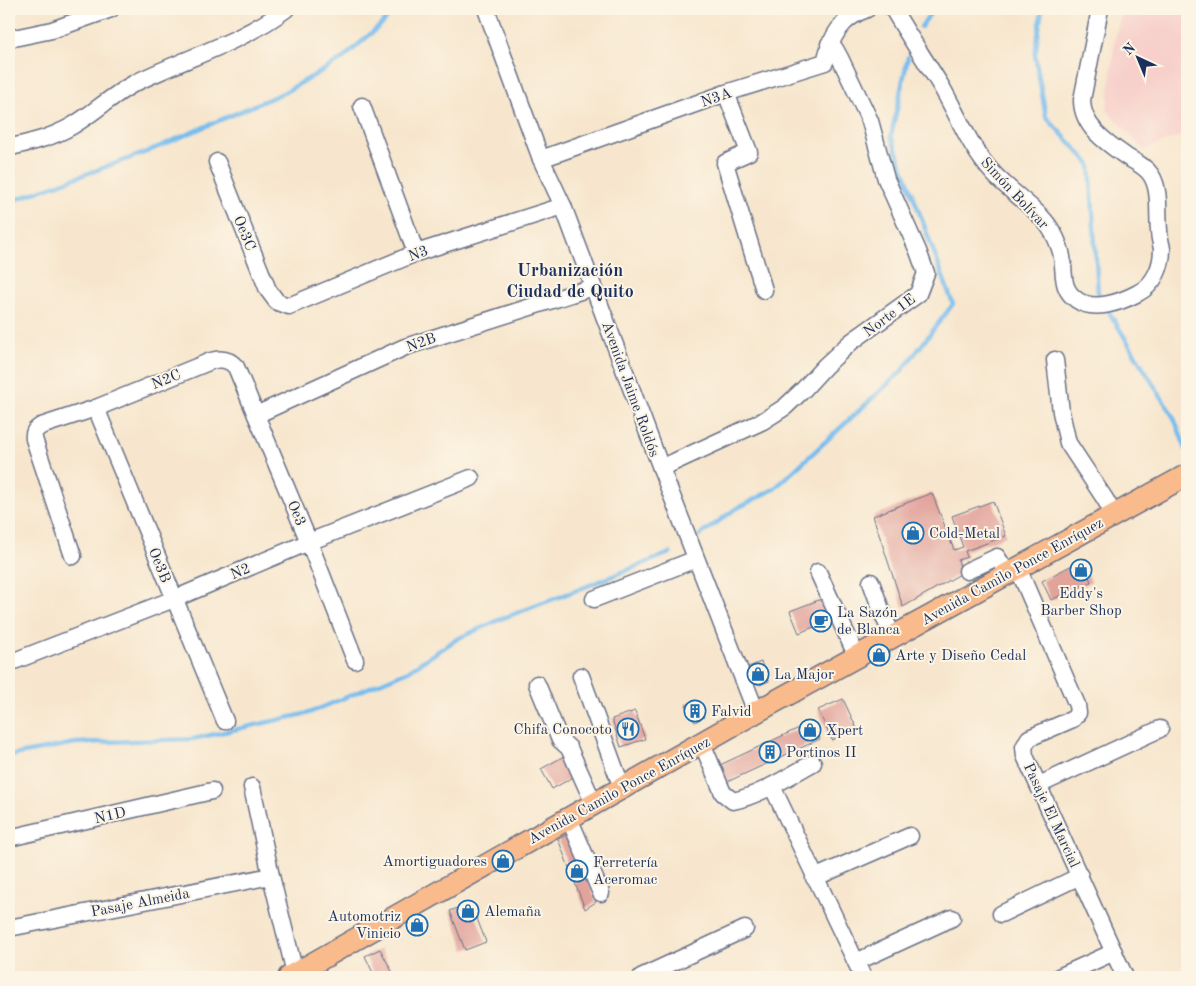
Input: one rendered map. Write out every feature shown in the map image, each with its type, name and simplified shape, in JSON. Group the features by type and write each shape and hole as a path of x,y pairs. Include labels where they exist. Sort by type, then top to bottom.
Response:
{"main road":[{"name":"Avenida Camilo Ponce Enríquez","path":"292,975 756,712 1178,480"}],"street":[{"path":"9,39 52,30 111,9"},
{"path":"11,147 45,140 72,126 133,84 254,30 286,9"},
{"name":"Avenida Jaime Roldós","path":"486,9 541,159 563,206 661,468 756,712"},
{"name":"N3A","path":"541,159 726,93 825,62 829,44 836,31 846,20 858,12 867,9"},
{"name":"Simón Bolívar","path":"893,9 941,86 980,156 993,173 1050,227 1062,253 1064,285 1070,295 1079,302 1093,305 1109,304 1131,297 1148,286 1159,267 1162,249 1159,233 1157,194 1152,177 1141,165 1096,133 1082,112 1082,100 1100,9"},
{"name":"Norte 1E","path":"661,468 763,421 785,407 851,342 918,294 926,273 886,179 870,121 840,58 835,49 829,44"},
{"path":"726,93 749,152 725,163 764,290"},
{"path":"362,106 416,253"},
{"name":"Oe3C","path":"217,162 268,290 277,302"},
{"name":"N3","path":"277,302 289,306 416,253 563,206"},
{"name":"N2B","path":"256,415 405,347 593,287"},
{"name":"N2C","path":"73,556 34,439 34,433 41,426 96,408 215,360 229,361 236,366"},
{"path":"1055,360 1061,412 1068,443 1114,515"},
{"name":"Oe3","path":"236,366 309,542 355,660"},
{"name":"Oe3B","path":"96,408 225,721"},
{"name":"N2","path":"9,663 174,599 309,542 471,478"},
{"path":"967,571 997,557 1013,571"},
{"path":"594,599 696,559"},
{"name":"Pasaje El Marcial","path":"1013,571 1077,705 1078,713 1073,719 1029,738 1024,747 1024,756 1039,785 1125,977"},
{"path":"818,572 857,657"},
{"path":"870,582 893,637"},
{"path":"581,676 622,788"},
{"path":"537,684 560,740 569,748 594,804"},
{"path":"1039,785 1160,729"},
{"path":"702,743 723,792 733,801 743,799 772,786 813,763"},
{"path":"772,786 814,878 863,977"},
{"path":"252,787 292,975"},
{"name":"N1D","path":"9,838 212,792"},
{"path":"569,818 601,893"},
{"path":"814,878 910,836"},
{"name":"Pasaje Almeida","path":"9,928 271,876"},
{"path":"1001,914 1080,876"},
{"path":"856,962 952,918"},
{"path":"641,977 745,929"},
{"path":"1059,977 1114,952"}],"shaded area":[{"path":"1123,9 1187,9 1187,133 1144,150 1107,110 1115,37"}],"building":[{"name":"Cold-Metal","path":"932,493 954,550 963,547 952,516 993,501 1006,536 965,551 967,557 958,560 962,573 903,607 873,516"},
{"path":"1082,560 1091,582 1051,600 1042,581"},
{"path":"824,598 833,619 799,633 790,611"},
{"name":"La Major","path":"761,662 769,681 760,685 754,681 748,667"},
{"path":"843,699 857,729 832,740 818,710"},
{"name":"Falvid","path":"696,700 704,717 695,722 686,705"},
{"name":"Chifa Conocoto","path":"635,711 645,739 621,747 612,719"},
{"name":"Portinos II","path":"812,722 820,739 727,782 720,765"},
{"path":"568,754 579,774 552,789 541,769"},
{"name":"Ferretería Aceromac","path":"571,833 596,902 585,909 558,839"},
{"path":"471,903 486,942 465,950 450,911"},
{"path":"380,949 395,977 375,977 365,956"}],"waterway":[{"path":"9,202 144,153 285,92 341,60 384,22 393,9"},
{"path":"921,27 933,9"},
{"path":"1042,9 1035,55 1046,117 1090,164 1098,293 1102,301"},
{"path":"700,535 734,510 774,489 901,372 953,304 891,136 908,57"},
{"path":"1106,307 1174,418 1187,452"},
{"path":"9,756 75,743 193,739 309,713 408,671 457,639 501,619 670,553"}],"place":[{"name":"Cold-Metal","path":"913,533"},
{"name":"Eddy's Barber Shop","path":"1081,570"},
{"name":"La Sazón de Blanca","path":"821,621"},
{"name":"Arte y Diseño Cedal","path":"879,655"},
{"name":"La Major","path":"758,674"},
{"name":"Falvid","path":"695,711"},
{"name":"Chifa Conocoto","path":"628,729"},
{"name":"Xpert","path":"810,730"},
{"name":"Portinos II","path":"770,752"},
{"name":"Amortiguadores","path":"503,861"},
{"name":"Ferretería Aceromac","path":"577,871"},
{"name":"Alemaña","path":"468,911"},
{"name":"Automotriz Vinicio","path":"417,925"}],"district":[{"name":"Urbanización Ciudad de Quito","path":"570,280"}]}
